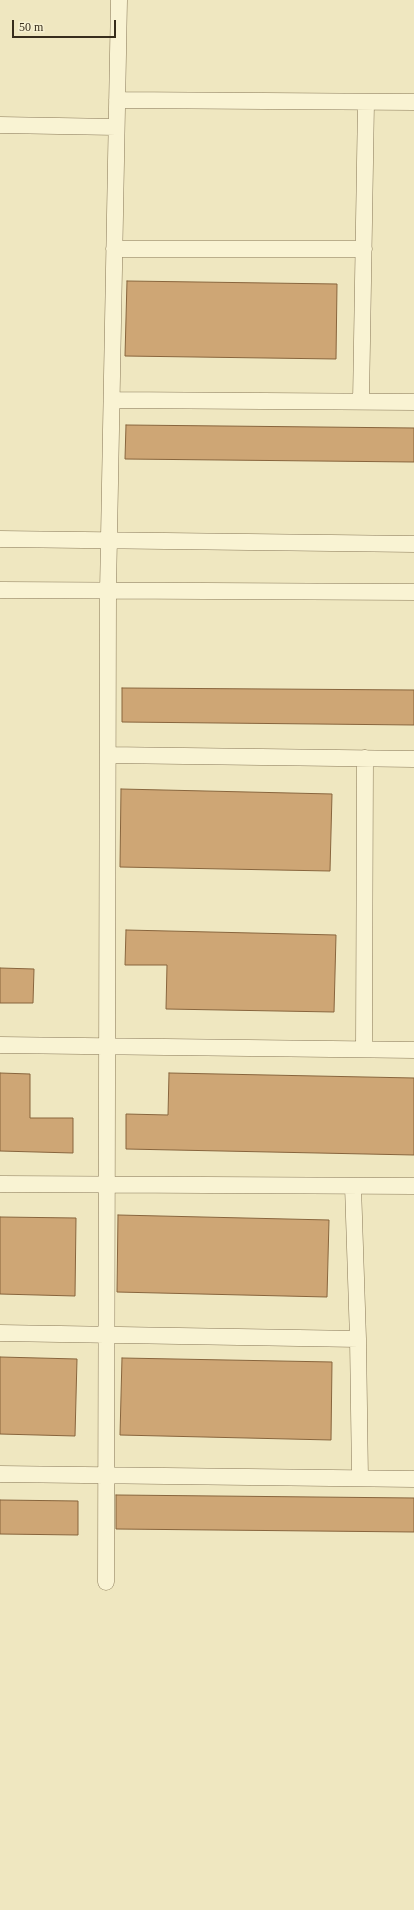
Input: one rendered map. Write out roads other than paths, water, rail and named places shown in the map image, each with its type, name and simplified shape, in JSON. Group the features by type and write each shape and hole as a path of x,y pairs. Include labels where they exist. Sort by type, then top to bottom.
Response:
{"street":[{"path":"106,1582 108,591 118,0"},
{"path":"117,100 366,103 414,102"},
{"path":"361,401 366,103"},
{"path":"0,125 116,127"},
{"path":"114,249 364,249"},
{"path":"112,400 414,402"},
{"path":"0,539 109,539 414,544"},
{"path":"0,590 414,592"},
{"path":"108,754 414,759"},
{"path":"364,1049 365,758"},
{"path":"0,1045 414,1050"},
{"path":"0,1184 414,1186"},
{"path":"353,1186 358,1339 360,1478"},
{"path":"0,1333 358,1339"},
{"path":"0,1474 414,1479"}]}
